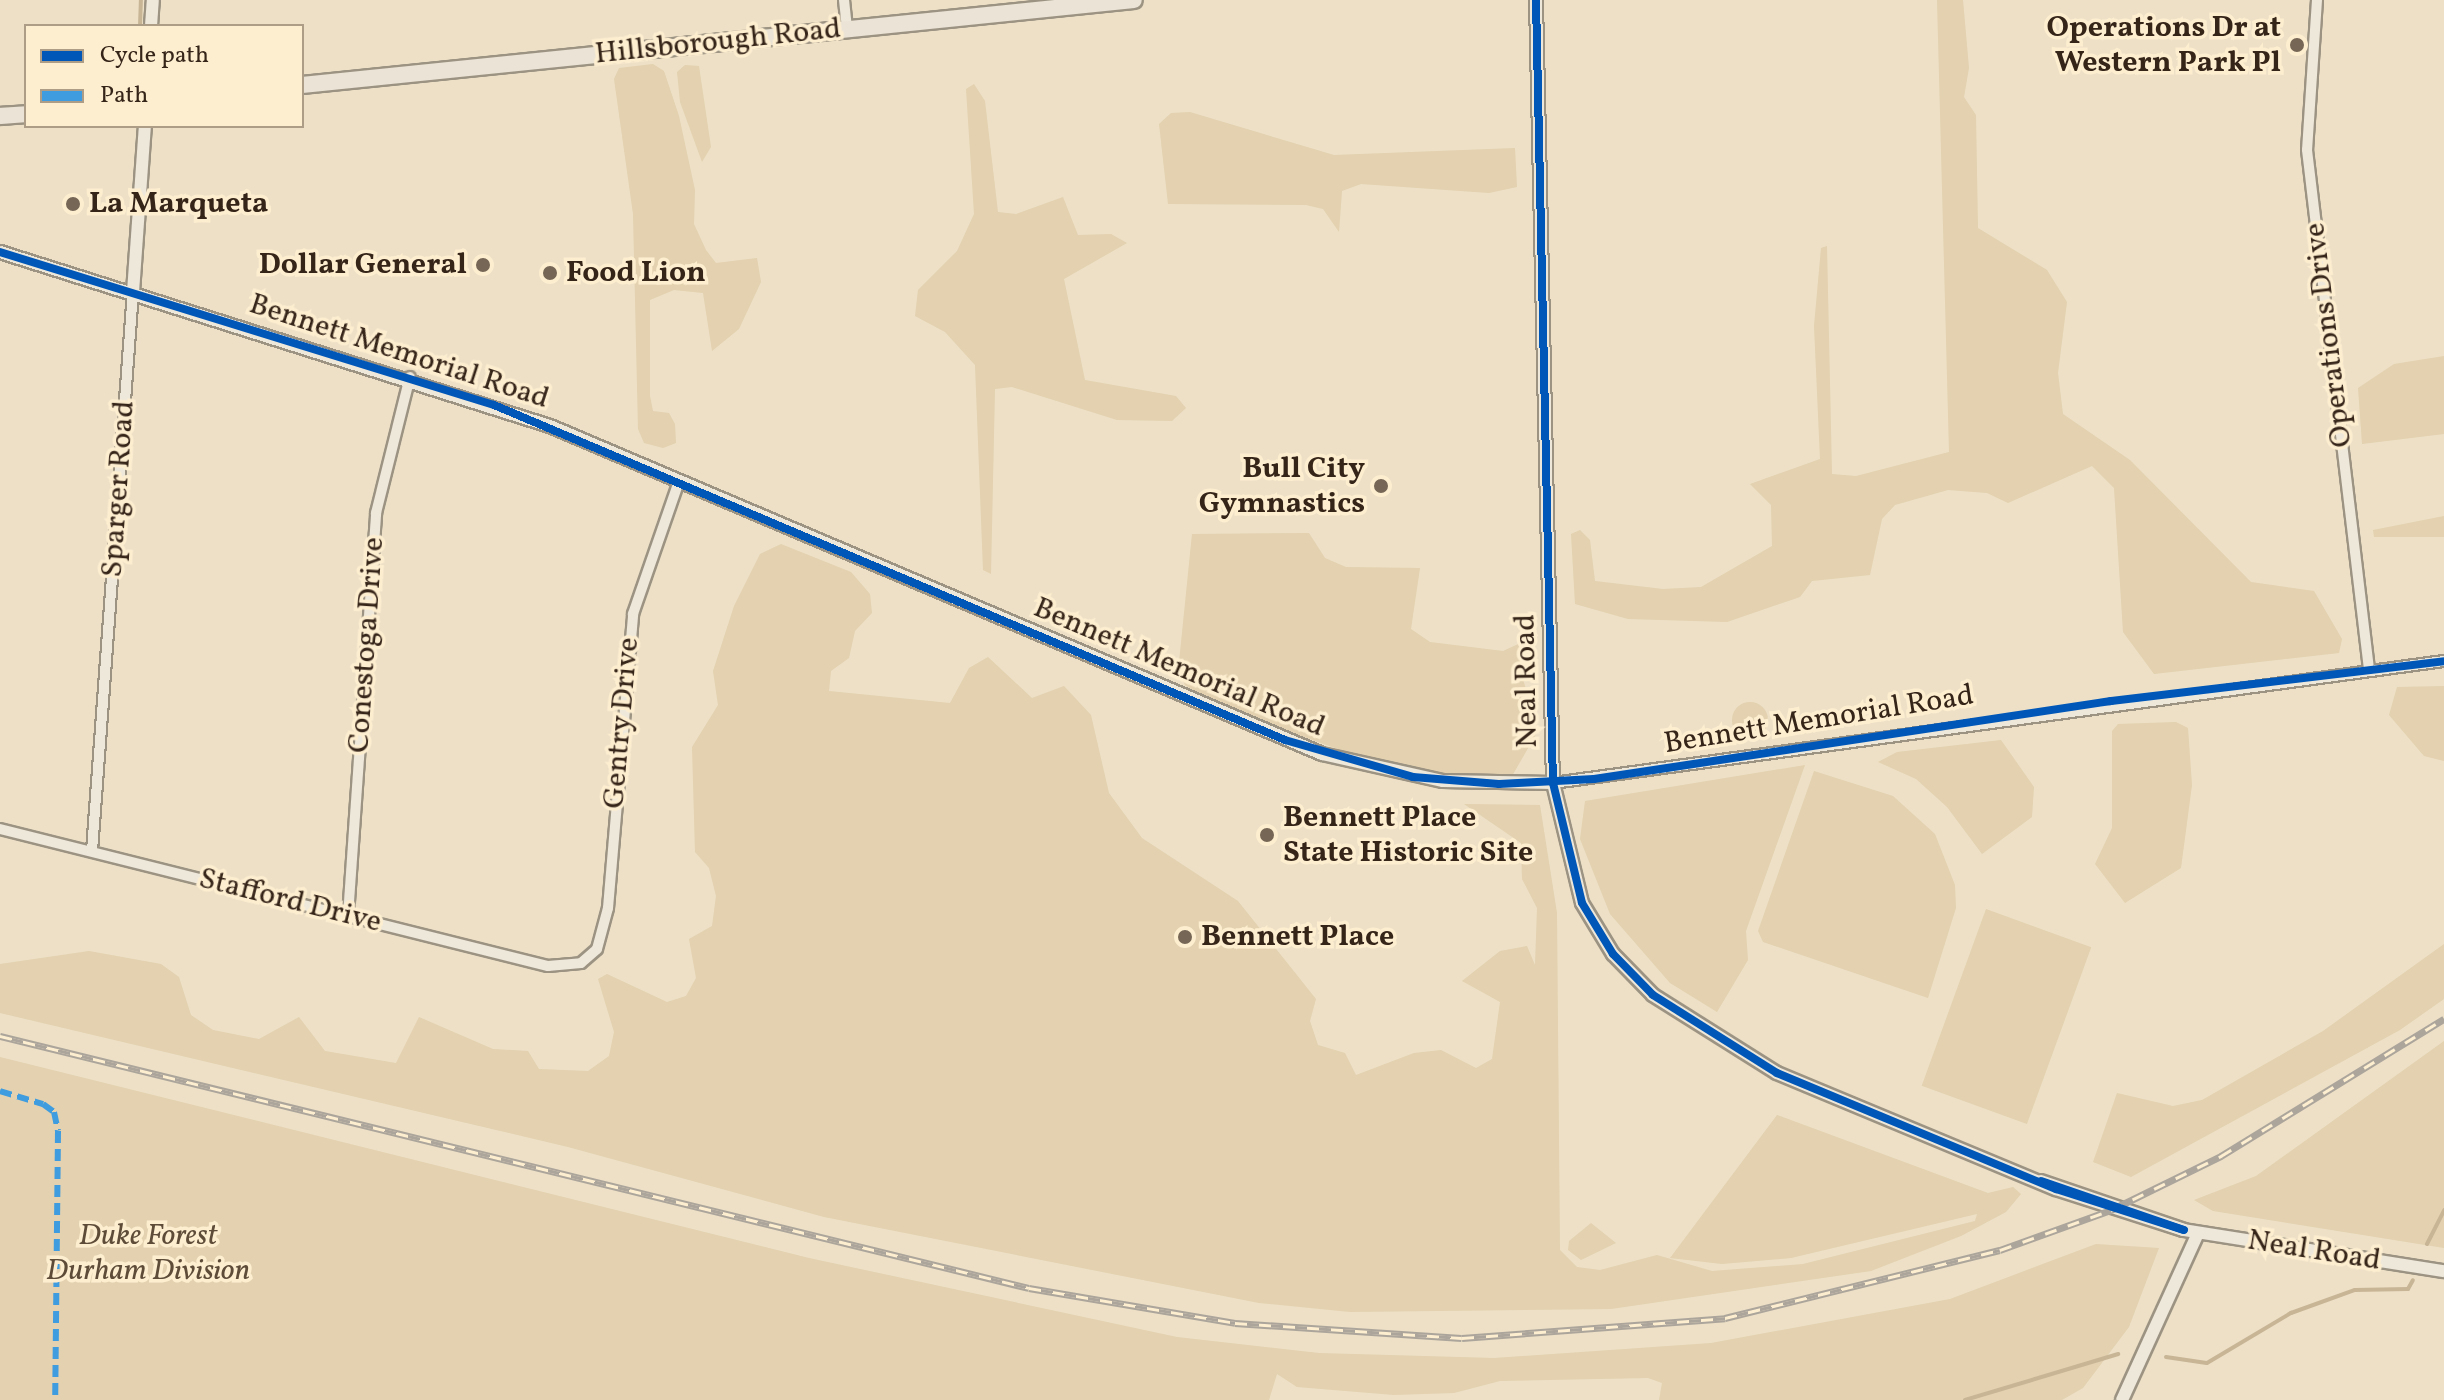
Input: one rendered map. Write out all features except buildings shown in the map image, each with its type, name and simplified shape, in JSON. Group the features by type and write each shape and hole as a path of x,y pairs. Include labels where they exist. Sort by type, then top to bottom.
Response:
{"main road":[{"name":"Hillsborough Road","path":"304,85 1134,0"},
{"path":"0,116 24,114"}],"street":[{"path":"151,24 153,0"},
{"path":"844,0 847,28"},
{"name":"Neal Road","path":"1536,0 1553,783 1582,903 1613,954 1653,995 1777,1073 2041,1181 2184,1230 2444,1271"},
{"name":"Operations Drive","path":"2317,0 2307,150 2369,669"},
{"name":"Sparger Road","path":"92,851 145,128"},
{"name":"Bennett Memorial Road","path":"0,252 410,377 679,481 1322,754 1443,781 1553,783 2444,661"},
{"name":"Conestoga Drive","path":"348,916 376,513 410,377"},
{"name":"Gentry Drive","path":"581,963 597,949 608,908 633,614 679,481"},
{"name":"Stafford Drive","path":"0,829 548,966 581,963"},
{"path":"2122,1400 2198,1233"}],"green space":[{"path":"1937,0 1963,0 1969,68 1964,97 1976,115 1978,228 2047,270 2067,302 2058,373 2063,414 2130,460 2251,582 2314,591 2342,639 2339,653 2154,674 2123,632 2114,488 2092,466 2008,503 1987,493 1948,490 1895,505 1882,519 1870,575 1812,581 1800,597 1727,622 1628,619 1575,604 1571,534 1580,530 1590,540 1595,581 1663,589 1701,587 1772,546 1771,505 1750,484 1820,459 1814,326 1821,248 1827,246 1832,474 1856,476 1949,452"},
{"path":"653,64 664,71 679,116 695,190 694,224 706,250 716,263 757,258 761,282 739,329 712,351 703,293 674,290 650,300 650,396 653,411 669,413 675,424 676,443 663,448 644,443 638,429 633,214 614,79 619,68"},
{"path":"685,65 699,66 711,147 702,162 680,102 677,72"},
{"path":"974,84 985,101 998,212 1016,214 1063,197 1078,235 1111,234 1127,243 1064,279 1085,380 1176,396 1186,408 1172,421 1117,420 1012,387 995,389 991,574 983,570 975,365 945,332 915,316 918,290 957,251 974,214 966,89"},
{"path":"1190,112 1334,155 1515,148 1517,187 1489,193 1361,184 1342,191 1339,232 1323,209 1306,205 1168,204 1159,124 1171,113"},
{"path":"2444,356 2444,434 2362,444 2358,388 2394,364"},
{"path":"2444,516 2444,537 2374,537 2373,530"},
{"path":"1309,533 1325,558 1346,567 1420,568 1411,629 1430,642 1503,651 1525,641 1523,679 1538,731 1512,776 1414,776 1216,706 1185,685 1178,672 1192,534"},
{"path":"781,544 851,572 870,594 872,613 855,631 849,658 831,671 829,691 950,703 969,668 988,657 1032,698 1064,686 1091,715 1109,793 1142,838 1238,901 1316,999 1310,1021 1318,1045 1345,1053 1356,1075 1414,1053 1441,1050 1476,1068 1492,1059 1500,1002 1462,981 1500,951 1527,946 1535,965 1537,908 1522,879 1521,843 1464,804 1540,805 1557,913 1560,1250 1577,1267 1600,1270 1657,1255 1712,1271 1803,1264 1975,1221 1977,1214 1791,1258 1722,1264 1670,1258 1777,1115 1988,1193 2013,1187 2021,1194 2006,1212 1961,1236 1871,1271 1611,1309 1350,1312 1259,1303 824,1217 568,1147 0,1013 0,964 89,951 161,964 179,977 191,1015 213,1030 259,1039 299,1017 325,1051 396,1063 419,1017 493,1049 528,1051 539,1069 588,1071 609,1056 614,1032 598,979 607,974 667,1002 686,996 696,978 689,939 712,926 716,896 709,868 695,852 692,747 718,705 713,671 734,606 760,554"},
{"path":"2444,686 2444,761 2424,756 2389,715 2397,687"},
{"path":"1750,702 1763,707 1768,720 1763,733 1750,738 1737,733 1732,720 1737,707"},
{"path":"2176,722 2188,728 2192,785 2181,868 2125,903 2095,864 2112,828 2112,731 2118,724"},
{"path":"2001,740 2034,787 2032,817 1982,854 1947,807 1916,779 1878,762 1897,752"},
{"path":"1805,765 1746,931 1748,960 1717,1012 1670,983 1610,914 1580,839 1585,801"},
{"path":"1814,771 1893,796 1935,834 1955,885 1956,908 1928,998 1763,942 1758,931"},
{"path":"1986,909 2091,947 2027,1124 1922,1086"},
{"path":"2444,944 2444,999 2400,1030 2131,1177 2093,1162 2117,1093 2173,1106 2202,1100 2323,1031"},
{"path":"2444,1041 2444,1248 2213,1211 2194,1200 2256,1176"},
{"name":"Duke Forest Durham Division","path":"0,1057 809,1258 1177,1337 1319,1353 1494,1358 1711,1343 1950,1299 2096,1244 2159,1248 2129,1327 2083,1388 2062,1400 1659,1400 1662,1383 1648,1378 1500,1381 1454,1393 1394,1395 1297,1387 1277,1374 1269,1400 0,1400"},
{"path":"1591,1223 1616,1243 1581,1260 1568,1250 1569,1241"}],"waterway":[{"path":"140,24 141,0"},
{"path":"2427,1244 2444,1210"},
{"path":"2166,1357 2207,1363 2291,1313 2355,1290 2408,1289 2413,1280"},
{"path":"1965,1400 2118,1354"}],"railway":[{"path":"0,1036 1029,1288 1235,1323 1462,1338 1725,1318 2000,1250 2111,1210 2221,1156 2444,1019"}],"marked path":[{"path":"0,1091 43,1104 54,1112 58,1131 55,1400"}],"cycle path":[{"path":"1536,0 1553,783 1582,903 1613,954 1653,995 1777,1073 2056,1189 2184,1230 2041,1181"},
{"path":"0,252 494,405 1285,740 1413,777 1499,784 1594,779 2111,701 2444,661"}],"place":[{"name":"Operations Dr at Western Park Pl","path":"2297,45"},
{"name":"La Marqueta","path":"73,204"},
{"name":"Dollar General","path":"483,265"},
{"name":"Food Lion","path":"550,273"},
{"name":"Bull City Gymnastics","path":"1381,486"},
{"name":"Bennett Place State Historic Site","path":"1267,835"},
{"name":"Bennett Place","path":"1185,937"}]}
